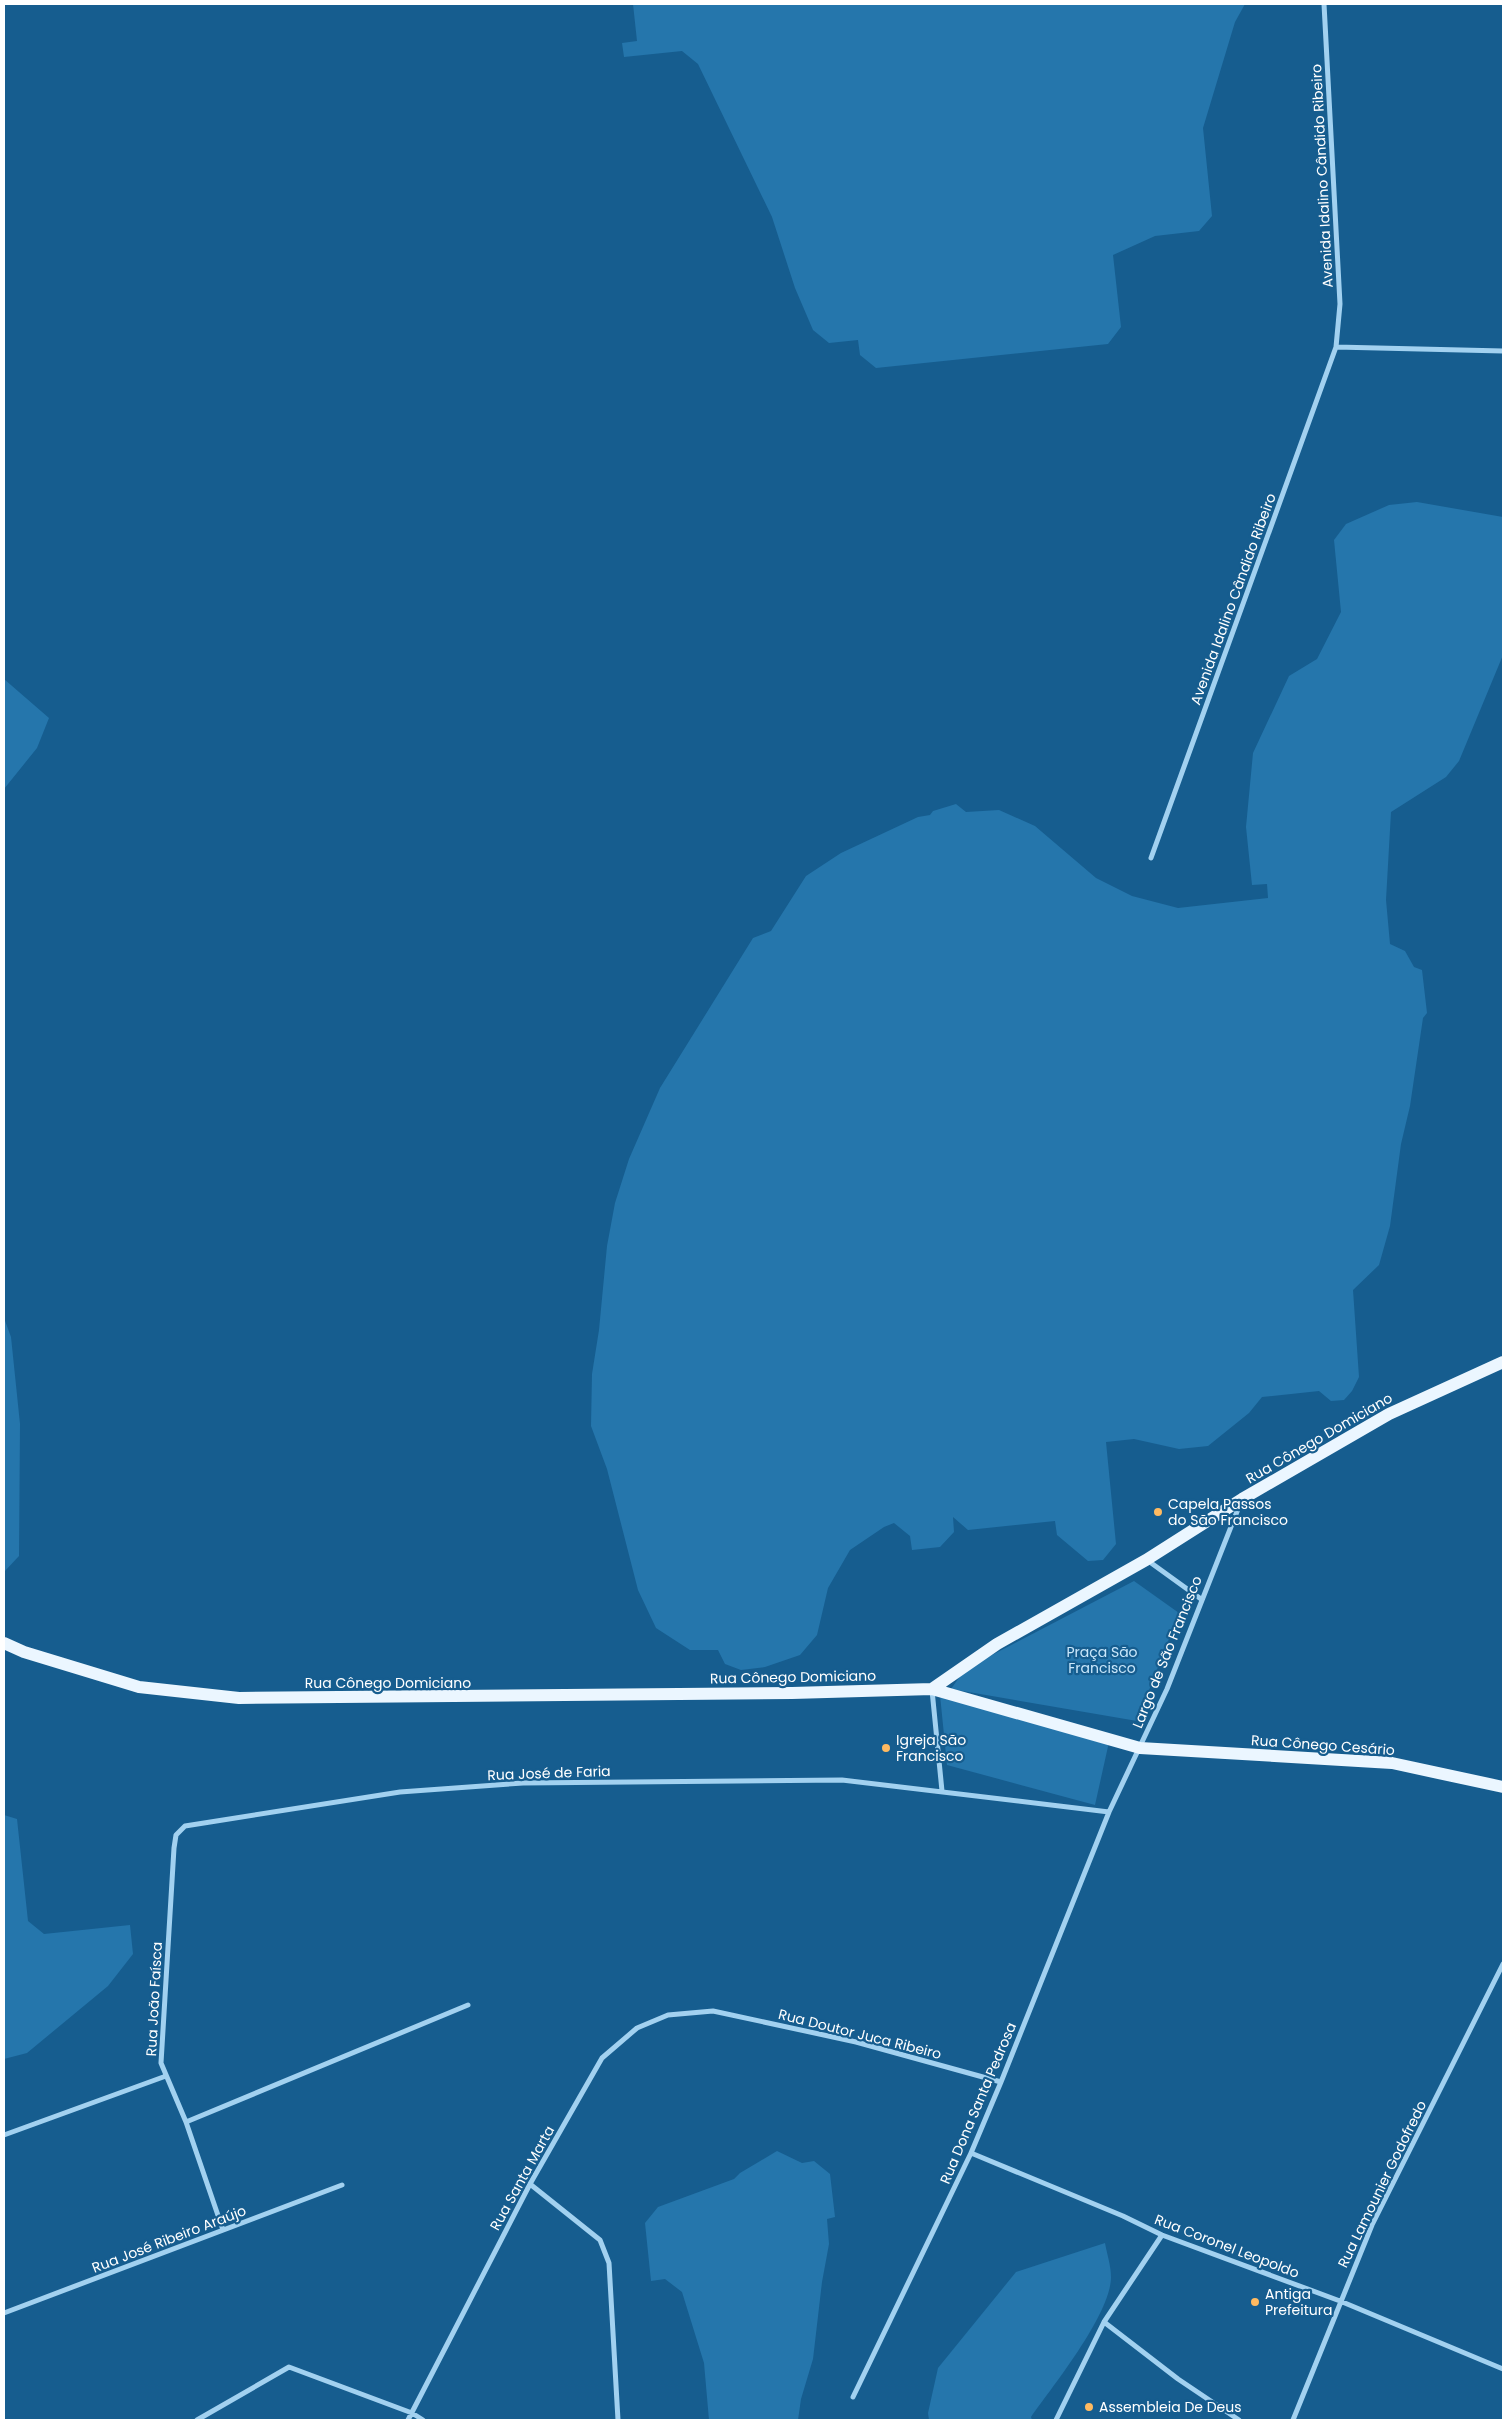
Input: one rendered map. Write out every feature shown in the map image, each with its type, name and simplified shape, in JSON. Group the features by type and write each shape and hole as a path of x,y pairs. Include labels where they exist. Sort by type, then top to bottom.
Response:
{"main road":[{"name":"Rua Cônego Domiciano","path":"4,1643 24,1652 139,1687 239,1698 792,1693 932,1689 997,1644 1146,1560 1242,1499 1389,1414 1503,1362"},
{"name":"Rua Cônego Cesário","path":"932,1689 1140,1748 1392,1764 1503,1787"}],"street":[{"name":"Avenida Idalino Cândido Ribeiro","path":"1151,858 1336,347 1340,304 1324,4"},
{"path":"1336,347 1503,351"},
{"name":"Largo de São Francisco","path":"1109,1812 1167,1689 1242,1499"},
{"path":"1146,1560 1201,1599"},
{"path":"932,1689 942,1791"},
{"name":"Rua José de Faria","path":"174,1848 176,1835 185,1826 400,1792 523,1783 832,1780 942,1791 1109,1812"},
{"name":"Rua Dona Santa Pedrosa","path":"853,2397 971,2153 1109,1812"},
{"name":"Rua João Faísca","path":"174,1848 161,2063 186,2122 223,2230"},
{"name":"Rua Lamounier Godofredo","path":"1293,2420 1372,2226 1503,1964"},
{"path":"186,2122 468,2005"},
{"name":"Rua Doutor Juca Ribeiro","path":"713,2010 856,2042 1001,2082"},
{"name":"Rua Santa Marta","path":"408,2420 530,2184 602,2058 637,2028 668,2015 713,2010"},
{"path":"4,2135 166,2076"},
{"name":"Rua Coronel Leopoldo","path":"971,2153 1123,2216 1162,2235 1340,2301 1503,2369"},
{"path":"530,2184 600,2240 609,2262 618,2420"},
{"name":"Rua José Ribeiro Araújo","path":"4,2313 342,2185"},
{"path":"1056,2420 1104,2322 1162,2235"},
{"path":"1104,2322 1178,2379 1239,2420"},
{"path":"196,2420 289,2367 412,2413 423,2420"}],"green space":[{"path":"633,4 1245,4 1235,22 1203,128 1212,216 1199,231 1155,236 1113,255 1121,327 1108,344 876,368 860,355 858,340 829,343 813,330 795,288 772,217 698,64 682,51 624,57 622,43 637,41"},
{"path":"1417,502 1503,517 1503,655 1459,761 1446,777 1391,812 1386,900 1390,944 1405,951 1414,967 1422,970 1427,1013 1423,1018 1410,1106 1401,1144 1390,1226 1379,1265 1353,1290 1359,1377 1352,1391 1344,1400 1331,1401 1319,1391 1262,1397 1249,1413 1208,1446 1179,1449 1134,1439 1106,1442 1116,1544 1103,1560 1088,1561 1057,1535 1055,1521 968,1530 953,1517 954,1532 940,1547 912,1550 910,1536 894,1523 884,1527 850,1550 828,1588 817,1635 800,1655 765,1667 741,1670 725,1664 718,1650 690,1650 656,1628 638,1590 607,1469 591,1426 592,1374 599,1330 607,1246 615,1203 629,1159 660,1088 753,938 771,931 806,876 841,853 918,817 930,815 933,811 956,804 966,812 999,810 1035,826 1096,878 1132,896 1178,908 1268,898 1267,884 1252,885 1246,827 1253,753 1289,676 1317,659 1341,612 1334,540 1346,524 1389,505"},
{"path":"4,679 49,718 37,748 4,789"},
{"path":"4,1318 11,1337 20,1424 19,1556 4,1572"},
{"name":"Praça São Francisco","path":"1134,1581 1179,1613 1137,1721 951,1689 965,1669"},
{"path":"940,1695 1109,1742 1095,1805 947,1765"},
{"path":"4,1815 17,1819 28,1921 44,1934 130,1925 133,1954 108,1986 27,2053 4,2059"},
{"path":"777,2151 802,2163 814,2161 830,2174 835,2217 827,2219 829,2244 822,2282 813,2359 801,2399 798,2420 709,2420 704,2363 682,2292 665,2279 651,2281 645,2223 658,2207 734,2179 740,2173"},
{"path":"1105,2243 1111,2277 1102,2310 1066,2369 1031,2417 1032,2420 929,2420 928,2413 938,2368 1016,2272"}],"place":[{"name":"Capela Passos do São Francisco","path":"1158,1512"},
{"name":"Igreja São Francisco","path":"886,1748"},
{"name":"Antiga Prefeitura","path":"1255,2302"},
{"name":"Assembleia De Deus","path":"1089,2407"}]}
